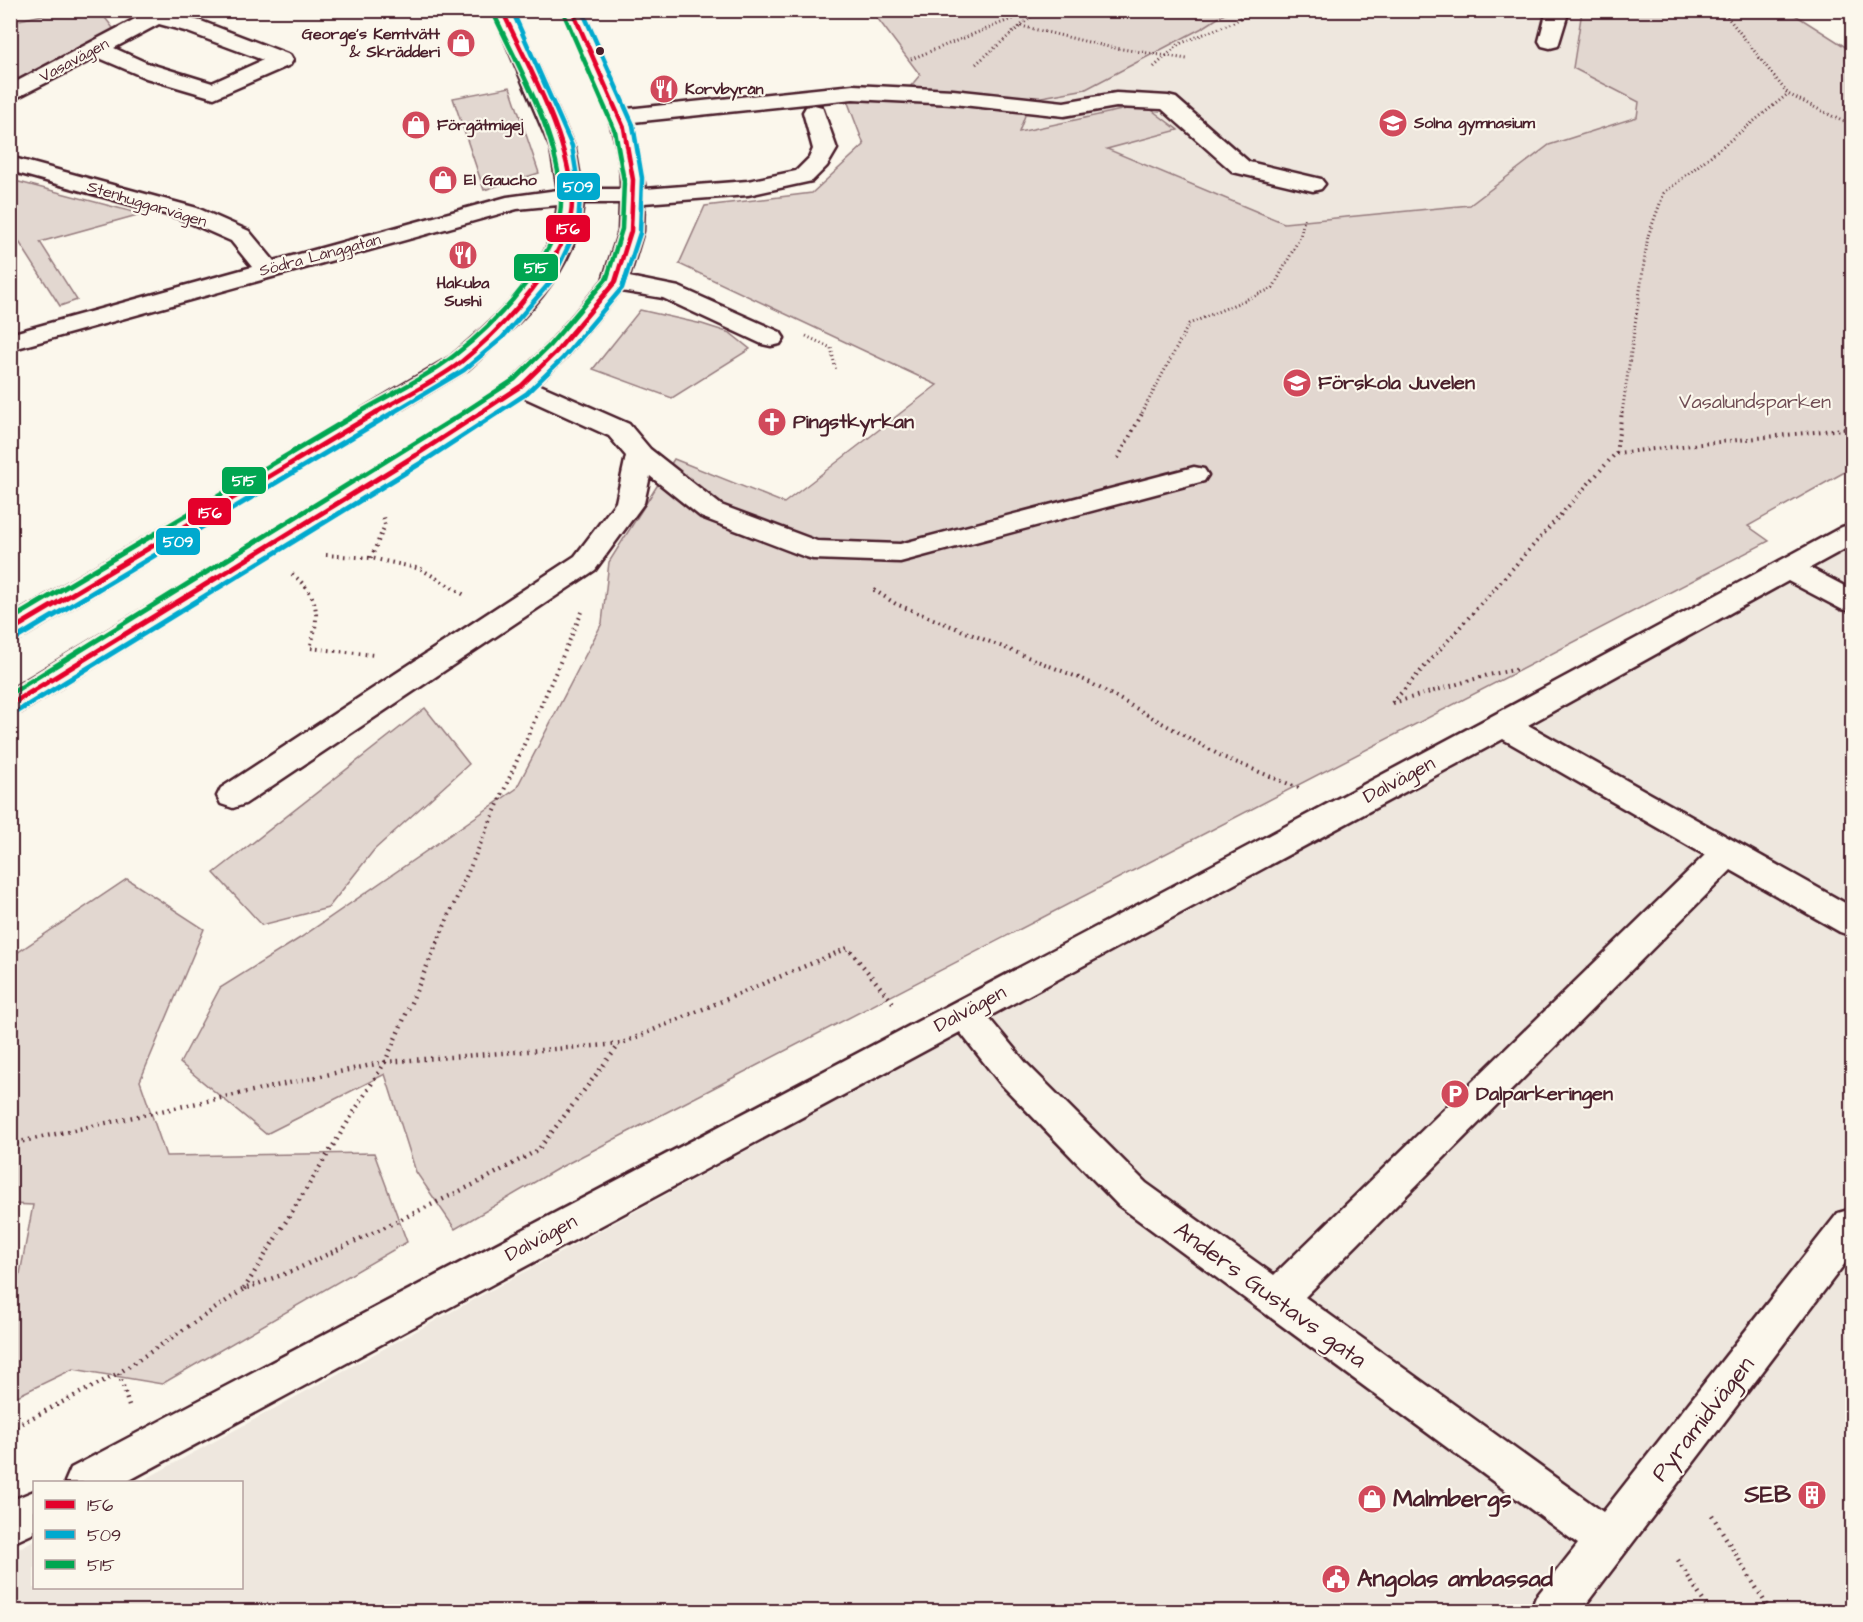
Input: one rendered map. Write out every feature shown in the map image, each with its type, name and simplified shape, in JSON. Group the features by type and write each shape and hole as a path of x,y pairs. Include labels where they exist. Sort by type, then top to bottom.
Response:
{"street":[{"path":"10,631 459,363 496,332 545,274 569,225 571,196 563,149 502,10"},
{"path":"10,705 416,455 521,386 556,352 615,282 631,231 634,196 632,171 620,117 572,10"},
{"path":"1550,41 1558,10"},
{"path":"98,48 114,58 147,71 214,91 282,60 163,14"},
{"name":"Vasavägen","path":"10,94 163,14"},
{"path":"620,117 853,92 939,96 1064,109 1116,100 1168,103 1241,167 1313,184"},
{"name":"Södra Långgatan","path":"10,342 267,269 516,202 571,196 663,196 748,188 804,176 819,161 825,149 814,112"},
{"name":"Stenhuggarvägen","path":"10,164 188,213 240,236 267,269"},
{"path":"615,282 670,292 771,338"},
{"path":"521,386 619,430 640,455 711,511 813,550 900,553 1194,475"},
{"path":"233,796 585,563 630,503 640,455"},
{"name":"Dalvägen","path":"88,1481 1503,725 1852,533"},
{"path":"1786,568 1852,602"},
{"path":"1503,725 1852,923"},
{"path":"1276,1299 1728,852"},
{"name":"Anders Gustavs gata","path":"964,1012 1013,1073 1131,1194 1609,1541"},
{"name":"Pyramidvägen","path":"1552,1611 1609,1541 1852,1225"},
{"path":"10,1524 33,1511"}],"path":[{"path":"853,92 884,71 980,30 1034,10"},
{"path":"939,96 1040,10"},
{"path":"1128,101 1139,83 1165,55 1179,44 1234,22 1253,10"},
{"path":"1722,10 1788,94 1852,126"},
{"path":"1022,26 1108,47 1187,59"},
{"path":"1523,668 1488,675 1392,704 1616,453 1648,236 1664,193 1788,94"},
{"path":"1095,501 1189,324 1273,288 1300,237 1313,184"},
{"path":"1616,453 1852,428"},
{"path":"371,558 385,525 384,518 378,514"},
{"path":"813,550 896,604 1087,681 1223,757 1298,786 1334,815"},
{"path":"324,555 371,558 421,569 503,618"},
{"path":"244,1289 385,1062 592,590 585,563"},
{"path":"287,570 305,583 316,601 317,628 310,648"},
{"path":"10,1144 385,1062 620,1044 848,948 920,1035"},
{"path":"10,1429 119,1373 244,1289 295,1270 483,1180 538,1150 620,1044"},
{"path":"10,1162 18,1142"},
{"path":"119,1373 143,1451"},
{"path":"1712,1515 1771,1611"},
{"path":"1678,1560 1710,1611"}],"shaded area":[{"name":"Solna gymnasium","path":"1229,11 1582,11 1573,68 1640,102 1637,117 1549,145 1470,205 1284,223 1106,148 1177,130 1146,105 1019,133 1031,99 1204,27"},
{"path":"1852,547 1852,1611 11,1612 11,1553 33,1541 33,1589 243,1589 243,1481 142,1481"}],"green space":[{"path":"61,11 100,11 116,32 11,88 10,22"},
{"name":"Vasalundsparken","path":"872,11 1229,11 1204,27 1086,89 1031,99 1019,132 1145,105 1178,130 1107,149 1284,223 1470,205 1549,145 1637,117 1639,102 1573,68 1582,11 1789,11 1852,51 1852,468 1748,526 1769,541 557,1169 455,1229 416,1172 385,1074 266,1134 180,1063 220,988 300,938 516,789 602,623 609,562 674,459 784,503 937,385 679,264 705,206 812,193 864,145 847,100 909,88 920,75"},
{"path":"510,87 539,173 484,190 453,98"},
{"path":"11,182 19,182 141,214 40,242 77,300 60,306 16,237 11,239"},
{"path":"640,310 730,333 750,349 672,398 593,369"},
{"path":"425,708 469,764 374,850 328,908 262,925 214,873"},
{"path":"127,879 204,929 140,1081 166,1156 374,1153 407,1242 162,1384 73,1369 11,1399 11,1283 20,1274 33,1205 11,1204 11,957"}],"transit line":[{"name":"156","path":"10,631 459,363 502,324 539,280 569,225 572,202 569,176 561,147 538,87 502,10"},
{"name":"509","path":"15,639 464,370 502,338 552,280 578,226 580,196 572,146 512,10"},
{"name":"156","path":"10,705 416,455 521,386 556,352 615,282 631,231 633,180 624,128 572,10"},
{"name":"509","path":"15,713 421,463 526,394 563,358 622,288 640,233 642,178 633,125 582,10"},
{"name":"515","path":"10,620 454,356 509,304 532,274 558,229 561,197 558,171 540,116 494,14"},
{"name":"515","path":"10,694 411,447 515,379 549,346 607,278 622,229 624,181 615,131 564,14"}],"place":[{"name":"George's Kemtvätt & Skrädderi","path":"461,43"},
{"name":"Korvbyrån","path":"664,89"},
{"name":"Solna gymnasium","path":"1393,123"},
{"name":"Förgätmigej","path":"416,125"},
{"name":"El Gaucho","path":"443,180"},
{"name":"Hakuba Sushi","path":"463,255"},
{"name":"Förskola Juvelen","path":"1297,383"},
{"name":"Pingstkyrkan","path":"772,422"},
{"name":"Dalparkeringen","path":"1455,1094"},
{"name":"SEB","path":"1812,1495"},
{"name":"Malmbergs","path":"1372,1499"},
{"name":"Angolas ambassad","path":"1336,1579"}]}
